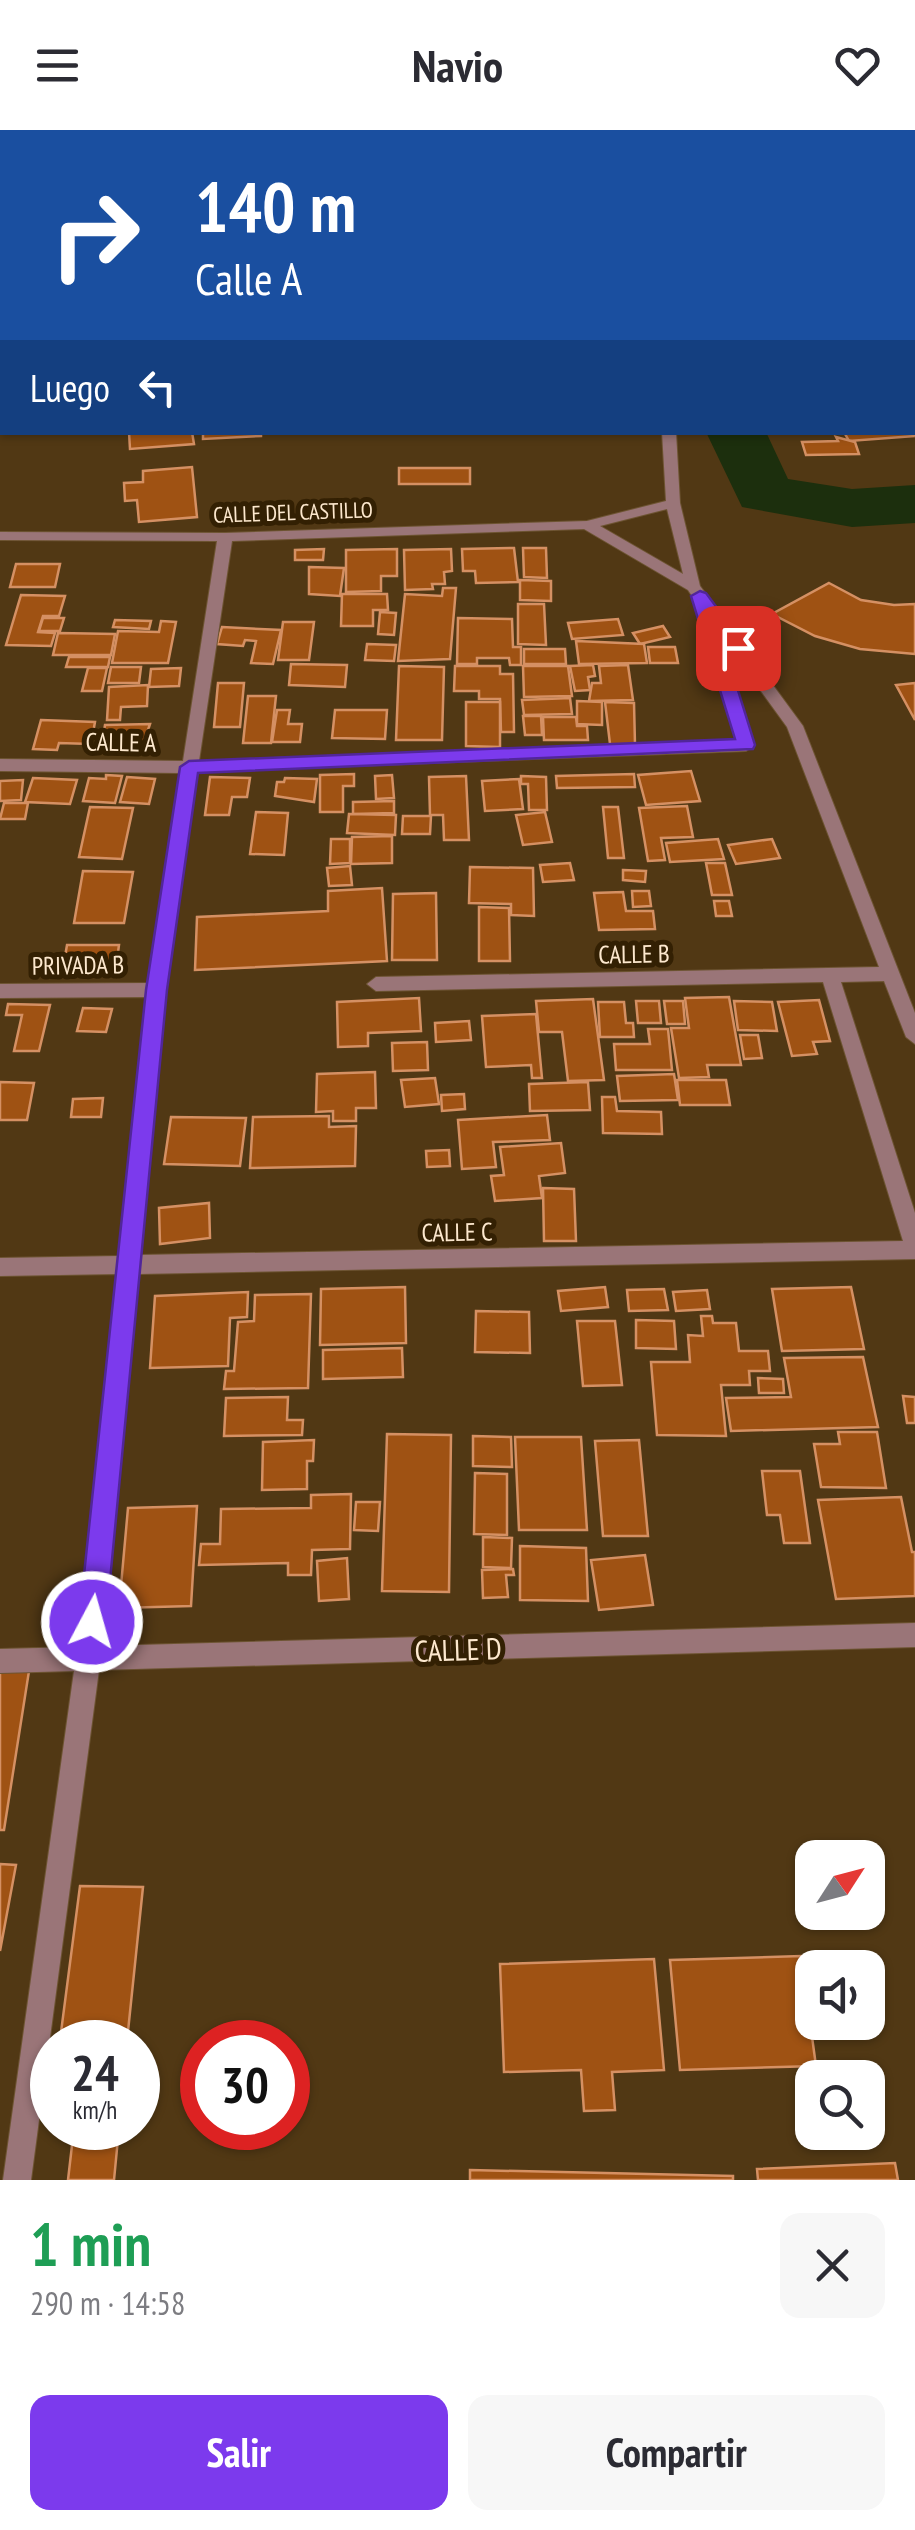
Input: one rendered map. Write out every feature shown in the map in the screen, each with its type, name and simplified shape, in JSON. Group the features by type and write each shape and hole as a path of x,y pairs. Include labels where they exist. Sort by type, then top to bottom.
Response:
{"street":[{"path":"669,435 673,503 696,592"},
{"name":"CALLE DEL CASTILLO","path":"0,536 224,537 587,525 673,503"},
{"path":"587,525 696,592 795,726 915,1037"},
{"path":"12,2166 88,1661 156,990 224,537"},
{"name":"CALLE A","path":"0,765 189,767 746,745 696,592"},
{"name":"CALLE B","path":"376,984 892,974"},
{"name":"CALLE C","path":"0,1267 915,1248 830,975"},
{"name":"PRIVADA B","path":"0,991 156,990"},
{"name":"CALLE D","path":"0,1662 915,1635"}],"building":[{"path":"129,435 192,435 194,444 130,449"},
{"path":"203,435 261,435 261,436 203,439"},
{"path":"846,435 915,436 849,441"},
{"path":"836,437 855,442 859,454 806,455 802,442 838,441"},
{"path":"192,467 197,517 139,522 137,500 125,501 124,483 143,482 143,471"},
{"path":"399,468 470,468 470,484 399,484"},
{"path":"514,548 518,582 476,583 475,571 463,571 462,549"},
{"path":"523,548 546,548 547,578 524,577"},
{"path":"324,549 323,560 295,560 295,550"},
{"path":"397,549 397,576 381,576 381,591 346,592 346,550"},
{"path":"451,549 452,571 444,572 445,584 432,584 433,589 405,590 404,550"},
{"path":"16,564 60,564 55,587 10,587"},
{"path":"309,567 344,568 340,596 309,594"},
{"path":"520,580 551,581 551,601 520,600"},
{"path":"829,583 861,600 915,604 915,654 860,649 815,636 772,614"},
{"path":"443,588 456,588 450,659 398,661 405,594 442,596"},
{"path":"342,594 387,594 388,610 373,610 373,626 341,626"},
{"path":"21,595 65,596 59,616 43,616 38,632 55,633 51,646 6,645"},
{"path":"518,604 544,604 546,645 518,644"},
{"path":"380,612 396,613 394,635 378,634"},
{"path":"43,618 64,618 60,631 39,631"},
{"path":"458,618 512,619 513,647 521,647 521,665 510,665 509,658 477,658 477,664 457,664"},
{"path":"618,619 623,635 572,639 568,623"},
{"path":"115,620 151,621 149,629 113,627"},
{"path":"161,621 176,622 168,663 112,663 118,631 159,632"},
{"path":"283,622 314,622 309,660 278,660"},
{"path":"663,626 670,637 640,644 633,633"},
{"path":"222,627 281,630 273,664 251,663 256,641 245,640 243,646 217,644"},
{"path":"58,633 115,634 111,655 53,655"},
{"path":"576,641 644,644 647,663 579,664"},
{"path":"367,644 396,645 394,661 365,660"},
{"path":"648,647 675,647 678,663 650,663"},
{"path":"524,649 565,649 566,664 524,664"},
{"path":"69,657 110,657 108,667 66,667"},
{"path":"291,664 347,665 345,687 289,685"},
{"path":"593,665 595,676 588,677 590,690 575,691 570,666"},
{"path":"628,665 633,700 589,701 592,683 601,683 599,666"},
{"path":"399,666 444,667 442,740 396,740"},
{"path":"455,666 500,666 500,674 513,674 514,732 501,732 500,699 479,699 479,691 454,691"},
{"path":"523,666 568,666 572,696 524,697"},
{"path":"111,667 141,667 139,683 108,683"},
{"path":"88,668 107,668 102,691 82,691"},
{"path":"181,668 179,686 149,687 151,669"},
{"path":"218,683 244,683 240,727 214,727"},
{"path":"915,683 915,720 896,685"},
{"path":"148,685 147,706 121,707 120,720 107,720 109,687"},
{"path":"248,696 276,696 271,743 243,743"},
{"path":"570,698 572,714 524,715 522,700"},
{"path":"577,701 602,702 602,725 577,724"},
{"path":"466,702 500,702 500,747 466,746"},
{"path":"605,702 634,703 635,745 610,744"},
{"path":"277,710 290,710 288,724 302,724 300,742 272,742"},
{"path":"335,710 387,710 385,739 332,738"},
{"path":"523,716 541,716 542,735 525,735"},
{"path":"543,717 576,717 577,726 587,726 588,740 544,740"},
{"path":"41,720 95,722 91,744 59,743 57,750 33,749"},
{"path":"150,724 142,748 101,748 105,725"},
{"path":"691,771 700,801 646,805 638,775"},
{"path":"354,774 354,786 343,786 343,812 320,812 320,775"},
{"path":"634,774 635,787 557,788 556,776"},
{"path":"106,775 122,776 115,803 83,801 89,778 106,779"},
{"path":"392,775 394,798 376,799 375,776"},
{"path":"466,776 469,840 444,840 443,815 430,815 429,777"},
{"path":"521,776 546,777 547,810 529,810 528,784 521,784"},
{"path":"127,777 155,779 149,804 120,802"},
{"path":"210,777 250,778 247,797 232,797 229,815 205,815"},
{"path":"33,778 77,780 70,804 25,802"},
{"path":"285,778 317,779 314,802 275,796 277,782 284,782"},
{"path":"519,779 523,809 485,811 482,781"},
{"path":"23,780 21,800 0,801 0,781"},
{"path":"394,801 394,813 353,814 353,802"},
{"path":"4,803 28,803 25,819 0,819"},
{"path":"687,806 693,837 661,838 665,860 648,861 639,808"},
{"path":"90,807 133,808 122,859 79,857"},
{"path":"603,807 618,807 624,858 608,858"},
{"path":"256,812 288,813 284,855 250,854"},
{"path":"545,812 552,842 523,845 516,815"},
{"path":"349,814 396,815 395,835 347,833"},
{"path":"403,816 431,816 430,834 402,834"},
{"path":"392,836 392,863 351,864 352,837"},
{"path":"331,839 350,839 350,863 330,864"},
{"path":"718,839 724,859 670,862 666,843"},
{"path":"772,839 780,858 736,864 728,845"},
{"path":"570,863 574,880 543,882 540,865"},
{"path":"706,863 725,863 732,895 712,895"},
{"path":"350,866 352,885 329,886 327,868"},
{"path":"470,867 533,868 534,916 511,915 511,904 469,903"},
{"path":"623,870 646,871 645,882 623,880"},
{"path":"83,871 133,872 124,923 74,923"},
{"path":"382,888 387,961 195,970 197,917 328,911 328,891"},
{"path":"632,891 649,891 651,906 633,907"},
{"path":"623,892 626,911 653,911 655,929 599,930 594,893"},
{"path":"436,893 437,960 392,960 393,894"},
{"path":"714,901 729,901 732,916 716,916"},
{"path":"479,907 509,908 510,961 479,961"},
{"path":"67,945 119,945 116,967 63,968"},
{"path":"729,997 741,1065 707,1065 709,1077 679,1078 671,1028 689,1028 685,998"},
{"path":"419,998 421,1031 368,1033 368,1046 338,1047 337,1002"},
{"path":"593,999 604,1080 568,1081 562,1032 539,1032 536,1001"},
{"path":"819,1000 830,1041 813,1042 817,1054 792,1056 778,1002"},
{"path":"636,1001 659,1001 661,1023 638,1023"},
{"path":"664,1001 683,1001 685,1024 667,1024"},
{"path":"734,1001 772,1002 777,1031 738,1030"},
{"path":"598,1002 624,1002 626,1023 633,1023 634,1037 600,1037"},
{"path":"8,1004 50,1005 39,1051 14,1051 22,1015 6,1015"},
{"path":"83,1008 112,1009 106,1032 77,1031"},
{"path":"536,1014 542,1078 532,1078 531,1065 486,1067 482,1016"},
{"path":"469,1021 471,1040 436,1042 435,1023"},
{"path":"648,1029 668,1029 672,1070 616,1070 614,1044 650,1044"},
{"path":"740,1035 758,1035 762,1058 744,1059"},
{"path":"427,1042 428,1070 393,1071 392,1043"},
{"path":"375,1072 376,1108 356,1108 356,1121 333,1121 333,1111 316,1112 317,1074"},
{"path":"674,1074 678,1100 620,1101 617,1076"},
{"path":"435,1078 439,1104 405,1107 401,1080"},
{"path":"677,1080 726,1080 730,1105 680,1105"},
{"path":"0,1082 34,1083 27,1120 0,1120"},
{"path":"588,1082 590,1110 530,1111 529,1084"},
{"path":"464,1094 465,1109 442,1111 441,1095"},
{"path":"602,1097 615,1097 617,1111 661,1112 662,1134 603,1133"},
{"path":"103,1098 101,1117 71,1117 73,1099"},
{"path":"547,1115 550,1140 493,1142 496,1167 462,1169 458,1120"},
{"path":"329,1116 329,1127 356,1126 355,1166 250,1168 253,1117"},
{"path":"171,1117 246,1118 240,1166 164,1164"},
{"path":"561,1143 565,1173 539,1176 542,1198 495,1201 491,1176 504,1175 500,1147"},
{"path":"449,1150 450,1166 427,1167 426,1151"},
{"path":"543,1188 574,1189 576,1241 544,1241"},
{"path":"209,1203 210,1238 160,1244 159,1208"},
{"path":"405,1287 406,1343 320,1345 321,1289"},
{"path":"605,1287 608,1307 561,1311 558,1291"},
{"path":"851,1287 864,1349 782,1351 772,1289"},
{"path":"664,1289 668,1310 629,1311 627,1290"},
{"path":"707,1290 710,1309 676,1311 673,1292"},
{"path":"248,1292 247,1317 230,1318 228,1366 150,1368 155,1296"},
{"path":"311,1294 308,1388 224,1389 226,1371 234,1371 238,1322 254,1321 255,1295"},
{"path":"476,1311 529,1312 530,1353 475,1352"},
{"path":"701,1316 712,1316 713,1323 736,1323 739,1351 768,1351 770,1371 749,1371 750,1385 721,1385 726,1436 657,1435 651,1362 690,1362 688,1335 703,1336"},
{"path":"636,1320 674,1321 676,1349 636,1348"},
{"path":"577,1321 615,1321 622,1385 583,1386"},
{"path":"402,1348 403,1377 323,1379 323,1350"},
{"path":"863,1357 878,1427 731,1431 726,1398 791,1397 784,1358"},
{"path":"758,1378 783,1379 784,1393 759,1393"},
{"path":"903,1396 915,1397 915,1423 907,1423"},
{"path":"288,1397 287,1420 303,1420 302,1435 224,1436 226,1398"},
{"path":"838,1432 877,1432 886,1488 821,1487 814,1444 840,1444"},
{"path":"387,1434 451,1435 449,1592 382,1591"},
{"path":"473,1436 511,1437 512,1467 473,1466"},
{"path":"515,1437 581,1437 587,1530 519,1530"},
{"path":"314,1440 313,1461 307,1461 307,1489 262,1490 263,1442"},
{"path":"639,1440 648,1536 603,1536 595,1441"},
{"path":"762,1471 800,1471 810,1543 784,1543 780,1515 767,1515"},
{"path":"475,1473 507,1474 507,1535 474,1534"},
{"path":"351,1494 350,1549 312,1550 311,1575 288,1575 288,1563 199,1565 201,1544 220,1544 221,1509 311,1508 311,1495"},
{"path":"901,1497 915,1552 915,1596 836,1599 818,1500"},
{"path":"356,1502 380,1502 378,1531 354,1530"},
{"path":"197,1506 191,1606 119,1608 128,1508"},
{"path":"483,1537 512,1538 511,1568 483,1567"},
{"path":"520,1546 586,1548 588,1601 520,1600"},
{"path":"645,1555 653,1605 599,1610 591,1560"},
{"path":"347,1558 349,1599 319,1601 317,1561"},
{"path":"513,1569 514,1575 506,1575 508,1597 483,1598 482,1570"},
{"path":"0,1671 29,1671 4,1830 0,1830"},
{"path":"0,1864 16,1865 0,1951"},
{"path":"80,1886 143,1887 129,2020 63,2020"},
{"path":"795,1956 795,2040 812,2040 815,2060 795,2060 795,2067 680,2070 670,1960"},
{"path":"654,1959 664,2070 612,2072 615,2110 584,2111 581,2070 504,2072 500,1964"},
{"path":"71,2150 117,2150 114,2180 68,2180"},
{"path":"895,2163 898,2180 758,2180 757,2169"},
{"path":"470,2170 733,2176 733,2180 470,2180"}],"waterway":[{"path":"737,435 764,494 852,508 915,504"}],"route":[{"path":"92,1622 156,990 189,767 746,745 700,596 738,648"}]}
